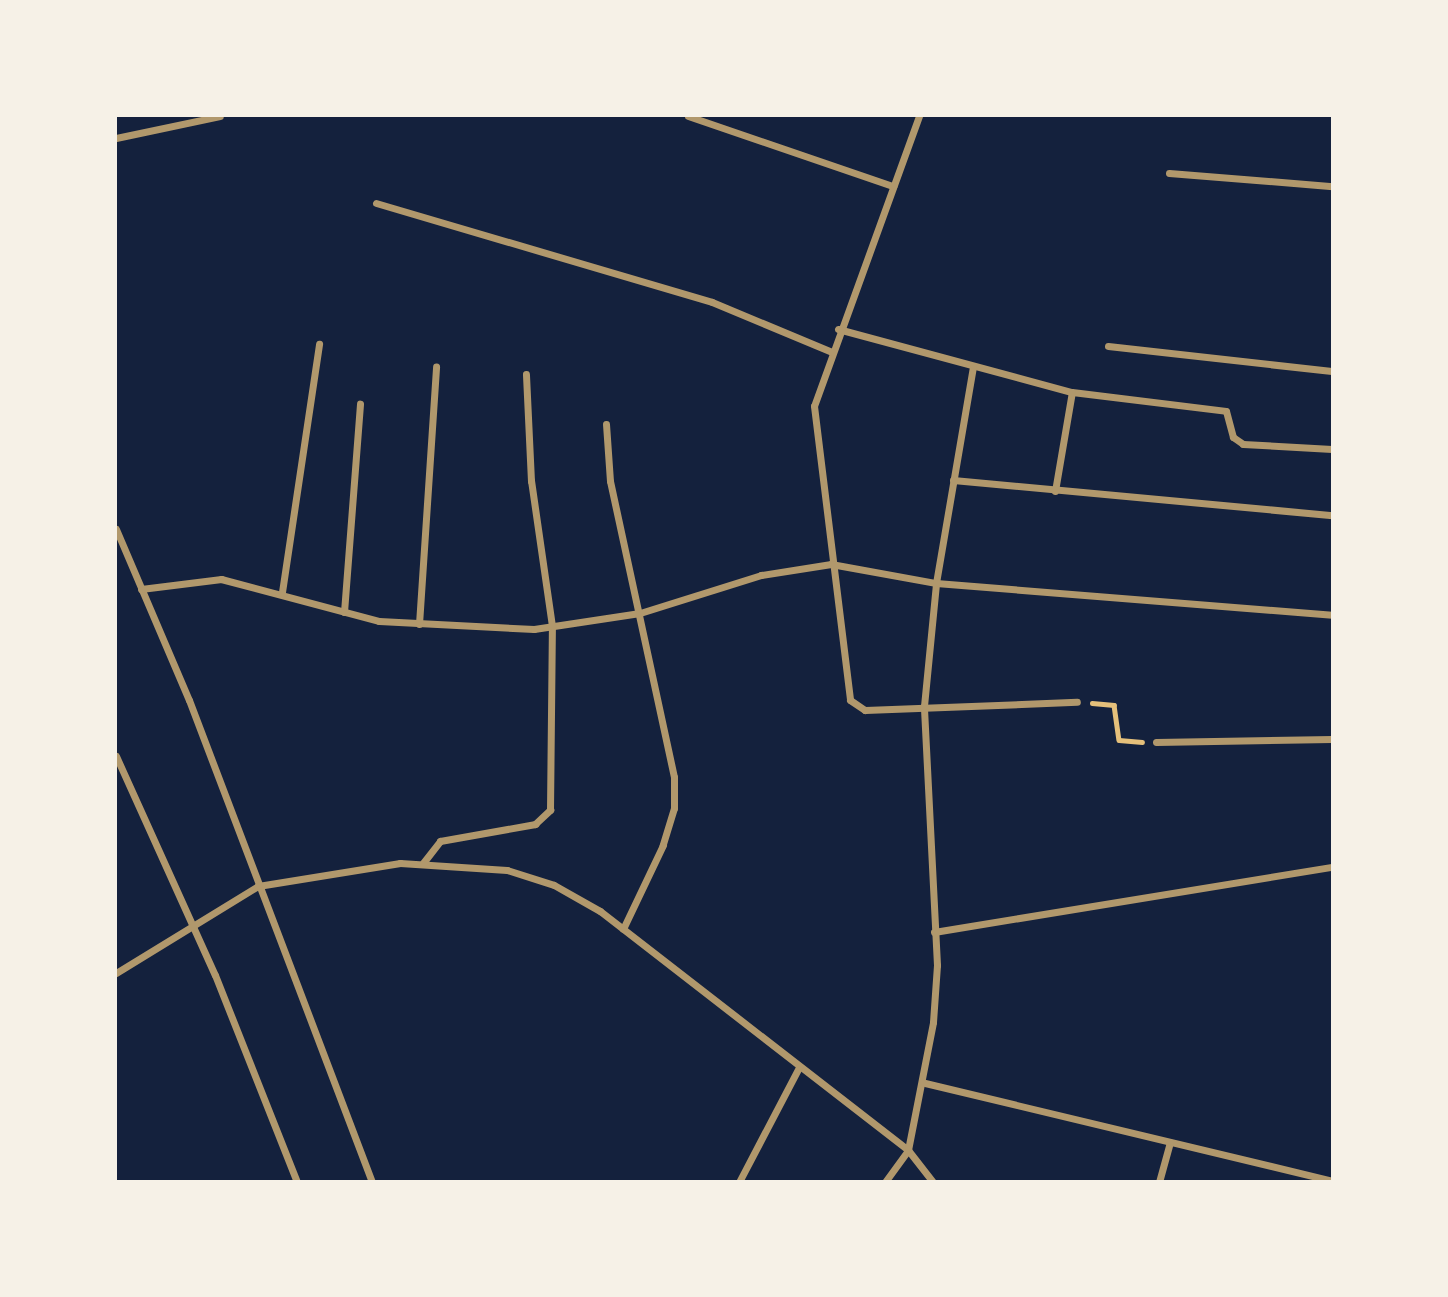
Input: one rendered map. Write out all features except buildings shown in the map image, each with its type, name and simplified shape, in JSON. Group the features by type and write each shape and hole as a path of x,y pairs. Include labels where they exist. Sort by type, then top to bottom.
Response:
{"street":[{"path":"116,138 220,116"},
{"path":"688,116 893,186"},
{"path":"919,116 838,328 814,406 813,440 853,705 1077,702"},
{"path":"1169,173 1332,186"},
{"path":"376,203 712,302 830,351"},
{"path":"838,328 1072,392 1220,410 1243,444 1332,449"},
{"path":"282,592 319,344"},
{"path":"1108,346 1332,371"},
{"path":"884,1181 908,1150 925,1083 934,933 924,706 936,583 973,367"},
{"path":"419,624 436,368"},
{"path":"423,863 440,841 544,822 552,794 552,626 531,481 526,374"},
{"path":"1055,491 1072,392"},
{"path":"344,612 360,404"},
{"path":"606,424 610,481 669,729 674,808 623,929"},
{"path":"953,480 1332,515"},
{"path":"116,529 372,1181"},
{"path":"141,589 221,579 282,592 344,612 419,624 552,626 640,613 761,575 831,564 936,583 1332,615"},
{"path":"1156,742 1332,739"},
{"path":"116,756 191,923 298,1181"},
{"path":"116,974 191,923 258,886 423,863 507,870 554,885 623,929 908,1150 933,1181"},
{"path":"934,933 1332,866"},
{"path":"739,1181 799,1067"},
{"path":"925,1083 1332,1181"},
{"path":"1158,1181 1170,1142"}],"path":[{"path":"1077,702 1114,705 1122,743 1156,742"}]}
